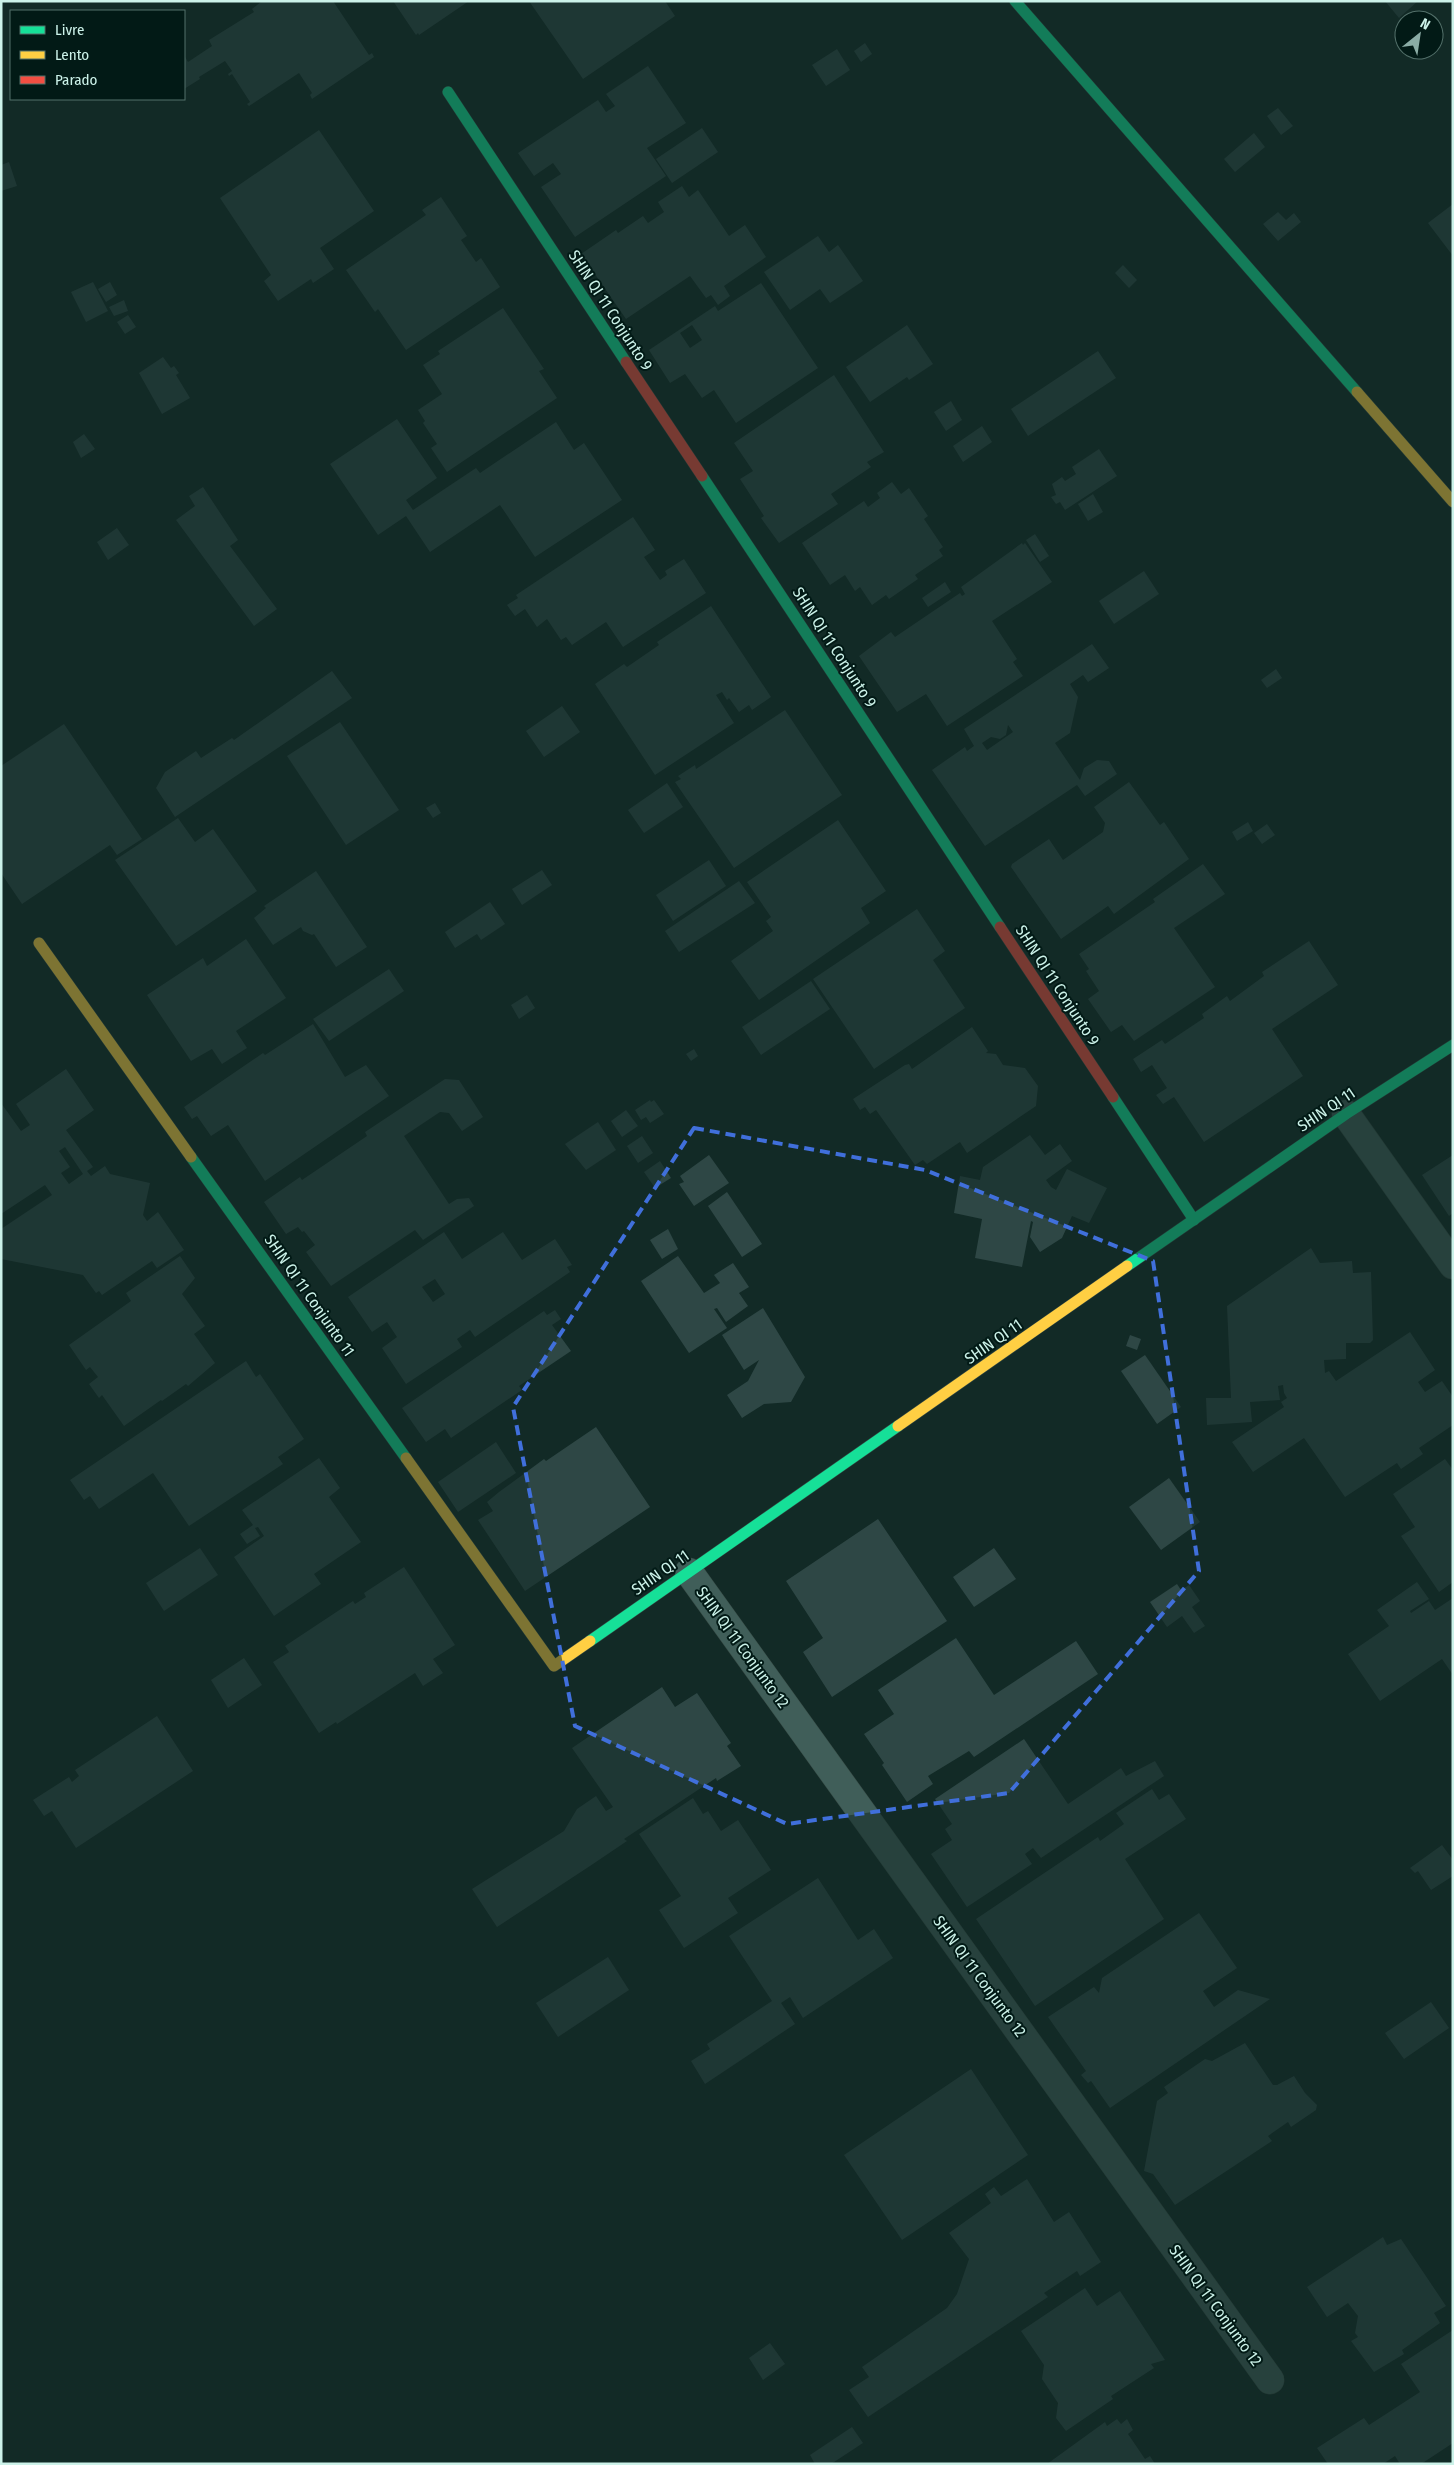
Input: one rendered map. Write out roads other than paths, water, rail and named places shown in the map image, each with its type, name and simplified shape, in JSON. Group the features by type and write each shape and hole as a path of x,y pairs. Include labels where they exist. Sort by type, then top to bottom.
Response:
{"street":[{"path":"1015,1 1451,497"},
{"name":"SHIN QI 11 Conjunto 9","path":"448,92 1194,1220"},
{"name":"SHIN QI 11 Conjunto 11","path":"39,943 554,1666"},
{"name":"SHIN QI 11","path":"554,1666 1346,1114 1453,1045"},
{"path":"1346,1114 1453,1265"},
{"name":"SHIN QI 11 Conjunto 12","path":"689,1572 1270,2380"}]}
